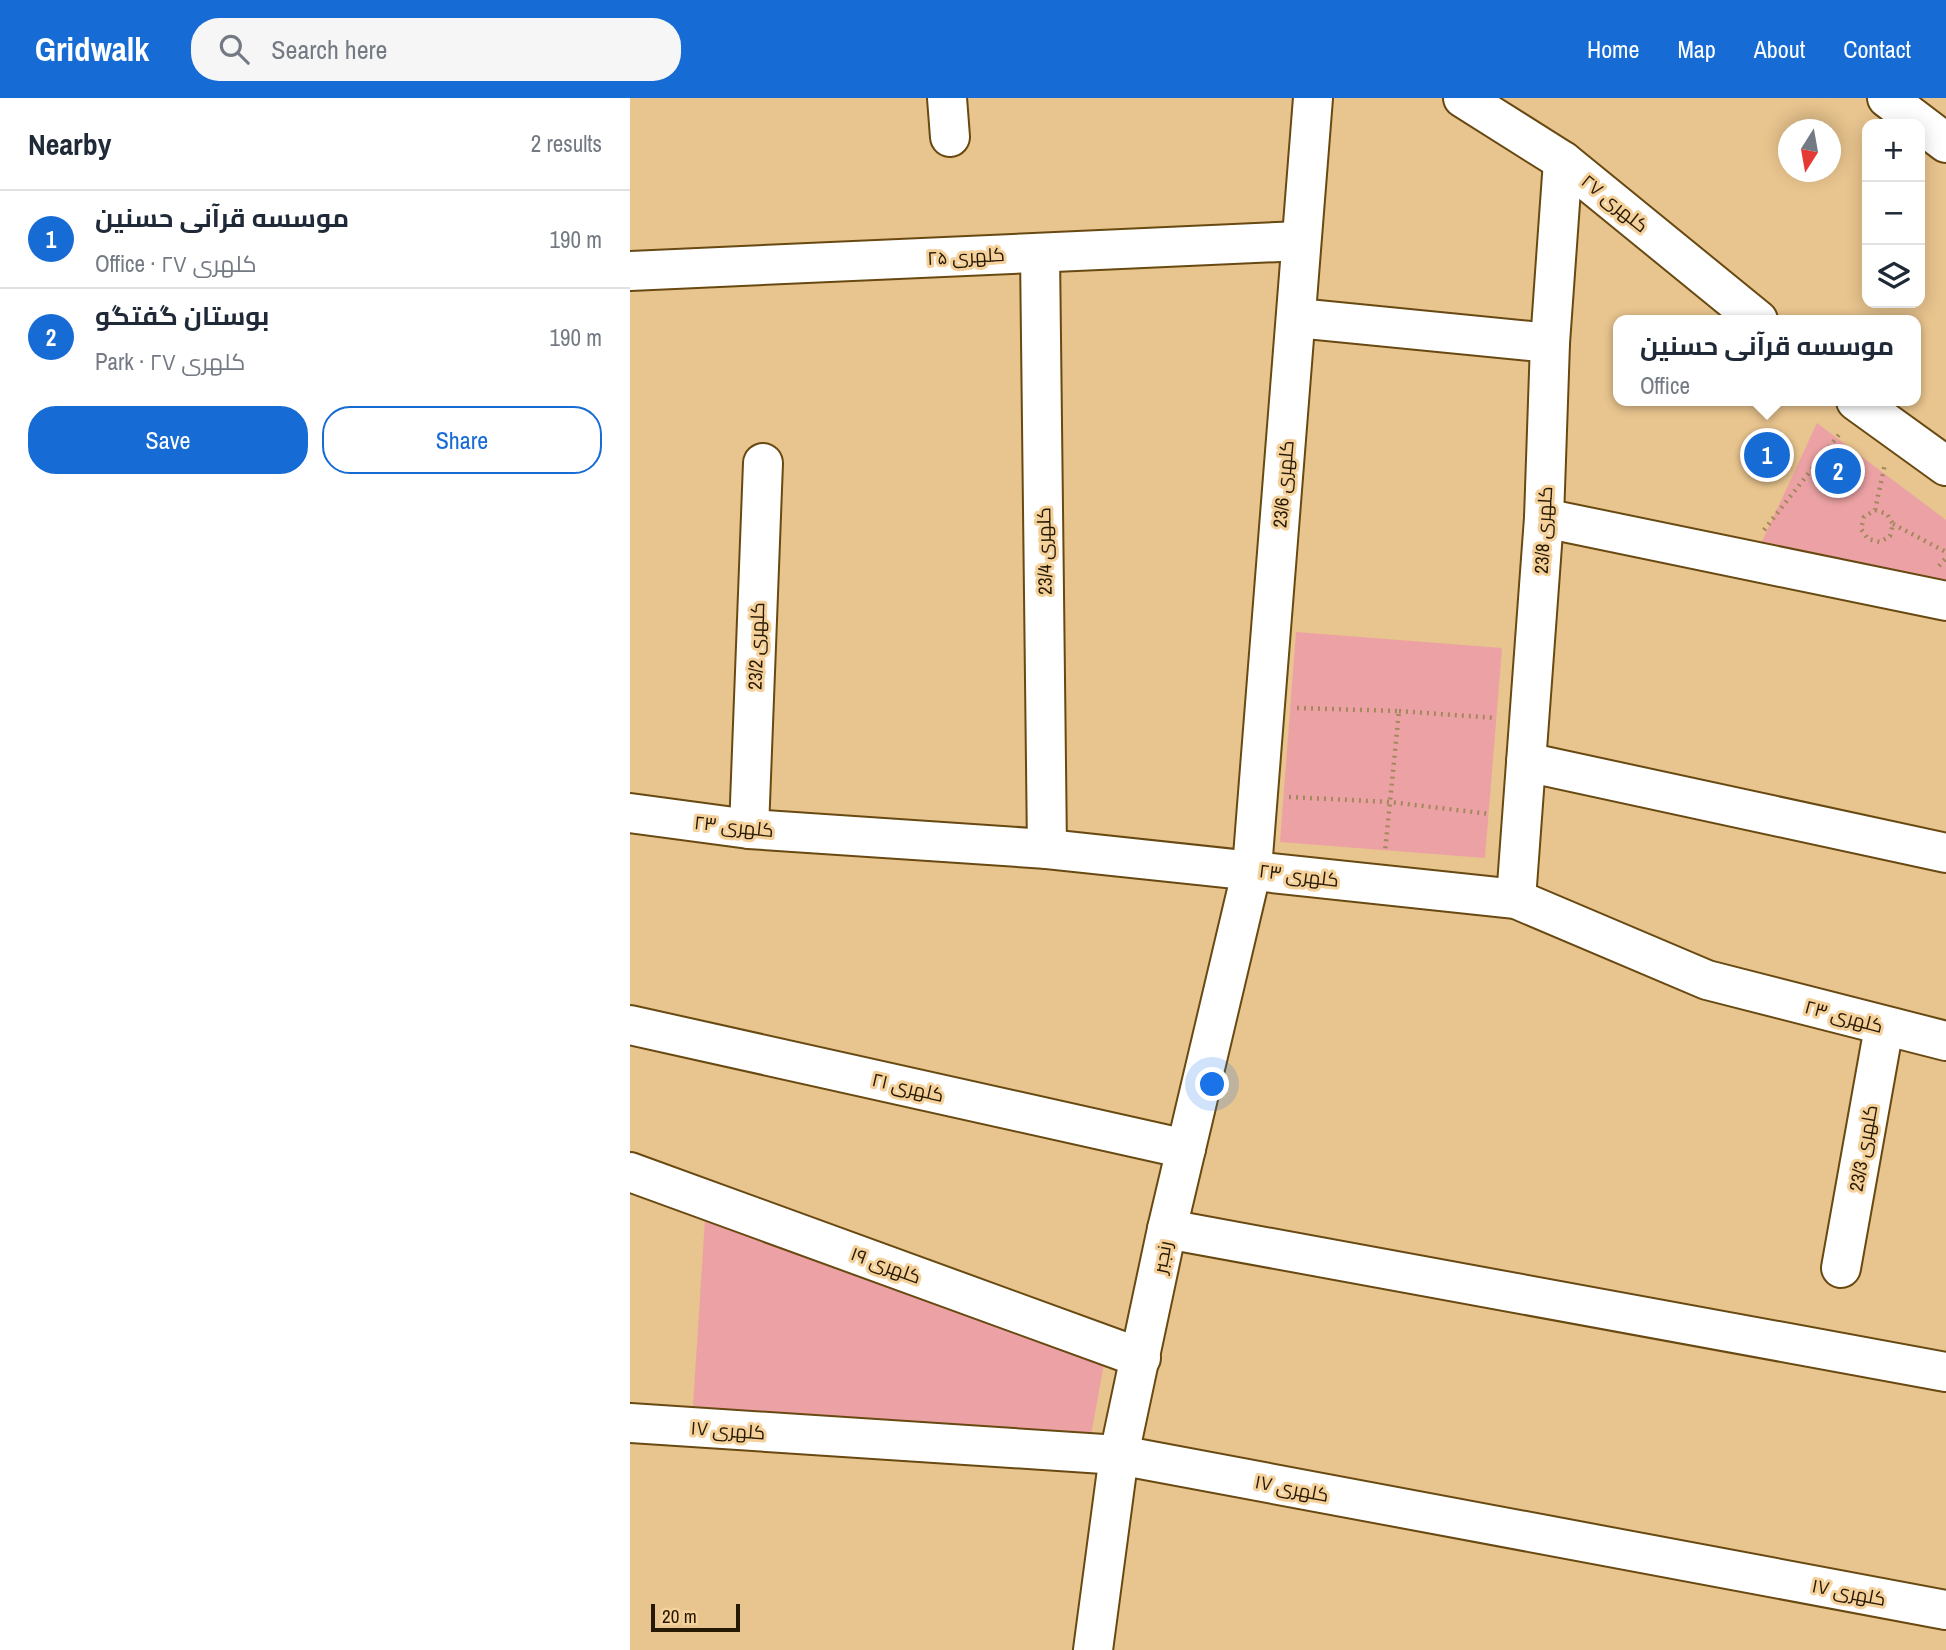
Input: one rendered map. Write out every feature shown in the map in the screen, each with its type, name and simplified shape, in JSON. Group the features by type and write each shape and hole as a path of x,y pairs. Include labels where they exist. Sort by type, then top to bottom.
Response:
{"street":[{"path":"947,98 950,137"},
{"name":"کلهری 23/6","path":"1252,869 1297,318 1312,98"},
{"name":"کلهری ۲۷","path":"1463,98 1563,161 1752,315"},
{"path":"1887,98 1946,143"},
{"name":"کلهری 23/8","path":"1516,900 1544,518 1550,343 1563,161"},
{"name":"کلهری ۲۵","path":"630,271 1301,241"},
{"name":"کلهری 23/4","path":"1040,253 1047,849"},
{"path":"1297,318 1550,343"},
{"path":"1863,406 1946,466"},
{"name":"کلهری 23/2","path":"749,829 763,463"},
{"path":"1544,518 1946,601"},
{"path":"1527,762 1946,853"},
{"name":"کلهری ۲۳","path":"630,813 749,829 1047,849 1252,869 1516,900 1707,980 1946,1041"},
{"name":"رنجبر","path":"1093,1650 1119,1455 1167,1229 1252,869"},
{"name":"کلهری ۲۱","path":"630,1025 1186,1149"},
{"name":"کلهری 23/3","path":"1841,1268 1884,1027"},
{"name":"کلهری ۱۹","path":"630,1172 1141,1358"},
{"path":"1167,1229 1946,1372"},
{"name":"کلهری ۱۷","path":"630,1423 1119,1455 1946,1610"}],"path":[{"path":"1739,560 1857,406"},
{"path":"1893,427 1875,510 1864,517 1861,529 1868,540 1880,542 1890,536 1893,524"},
{"path":"1875,510 1887,514 1893,524 1946,552"},
{"path":"1265,707 1399,711 1530,720"},
{"path":"1382,884 1399,711"},
{"path":"1258,796 1390,802 1522,817"}],"shaded area":[{"path":"1817,423 1946,520 1946,601 1752,563"},
{"path":"1296,632 1502,648 1485,858 1280,842"},
{"path":"705,1219 1104,1363 1090,1441 693,1406"}],"place":[{"name":"موسسه قرآنی حسنین","path":"1767,455"},
{"name":"بوستان گفتگو","path":"1838,471"}]}
